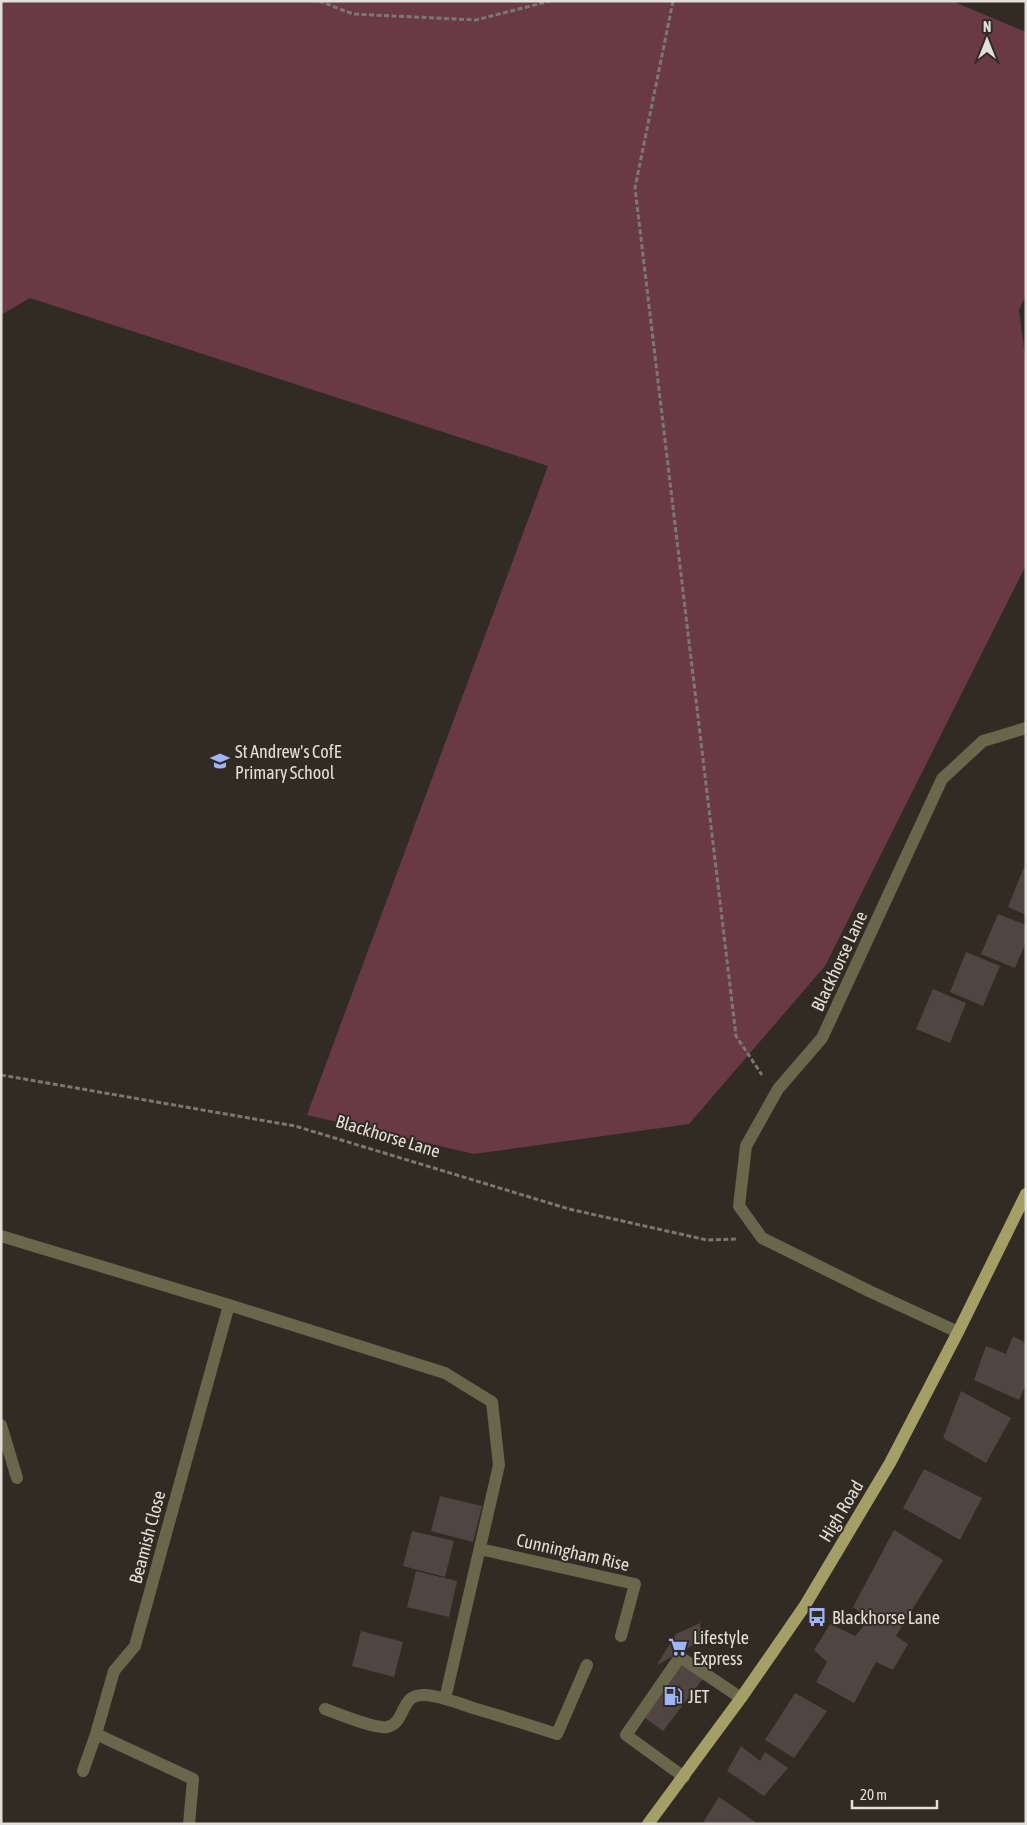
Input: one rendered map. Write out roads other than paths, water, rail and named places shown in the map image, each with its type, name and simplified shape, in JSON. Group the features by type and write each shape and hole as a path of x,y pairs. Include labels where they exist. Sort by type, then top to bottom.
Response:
{"main road":[{"name":"High Road","path":"648,1824 741,1698 804,1607 885,1471 958,1332 1026,1194"}],"street":[{"name":"Blackhorse Lane","path":"958,1332 869,1291 762,1238 740,1206 746,1146 778,1089 822,1038 942,779 983,741 1026,728"},
{"path":"1,1236 230,1305 445,1373 492,1402 499,1465 445,1699"},
{"name":"Beamish Close","path":"83,1771 114,1671 135,1646 230,1305"},
{"path":"1,1425 17,1478"},
{"name":"Cunningham Rise","path":"480,1549 635,1584 621,1636"},
{"path":"684,1777 626,1735 680,1656 741,1698"},
{"path":"325,1709 382,1727 394,1725 398,1722 407,1701 412,1697 424,1694 557,1734 587,1665"},
{"path":"96,1734 193,1779 189,1824"}],"place":[{"name":"St Andrew's CofE Primary School","path":"220,761"},
{"name":"Blackhorse Lane","path":"817,1617"},
{"name":"Lifestyle Express","path":"678,1647"},
{"name":"JET","path":"673,1696"}]}
